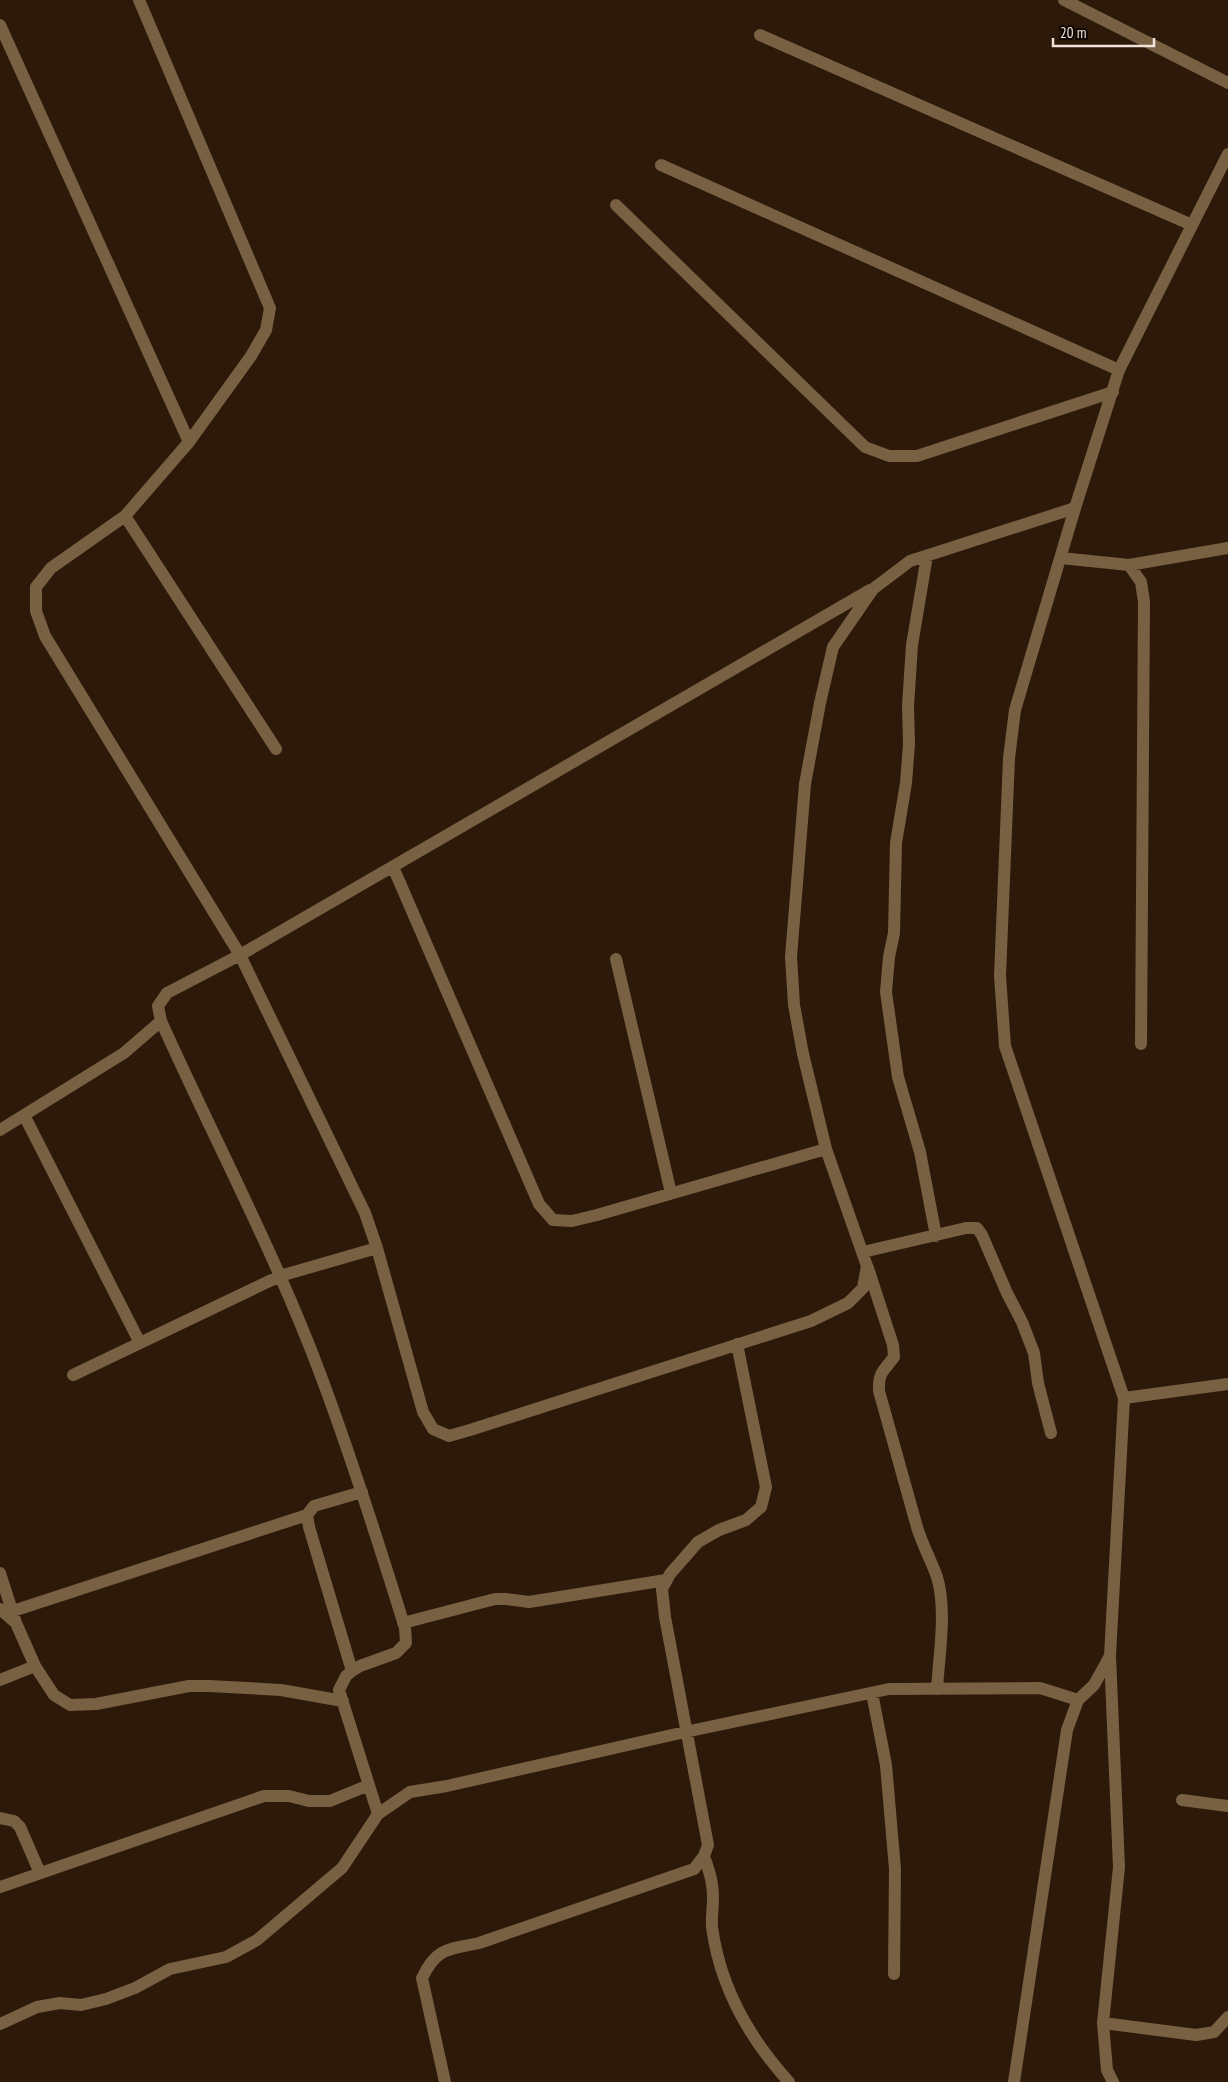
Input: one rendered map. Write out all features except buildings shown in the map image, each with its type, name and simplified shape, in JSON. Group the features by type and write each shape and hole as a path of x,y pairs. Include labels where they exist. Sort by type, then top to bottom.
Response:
{"street":[{"path":"139,0 270,308 266,330 251,356 189,442 126,516 51,568 36,586 36,611 45,636 240,955 365,1213 377,1248 423,1412 433,1428 449,1436 811,1320 848,1303 863,1288 867,1266"},
{"path":"1064,0 1228,83"},
{"path":"0,25 189,442"},
{"path":"760,35 1192,225"},
{"path":"1112,2082 1107,2070 1103,2023 1119,1867 1110,1656 1124,1398 1006,1046 1001,1008 1000,976 1008,758 1015,710 1075,508 1114,392 1119,370 1228,154"},
{"path":"661,165 1119,370"},
{"path":"616,206 865,447 889,456 916,456 1114,392"},
{"path":"378,1814 340,1690 346,1676 352,1671 396,1653 406,1643 403,1623 362,1492 321,1376 280,1276 161,1021 158,1006 167,993 240,955 873,589 910,561 1075,508"},
{"path":"126,516 276,749"},
{"path":"1061,558 1129,565 1228,548"},
{"path":"927,556 912,645 908,706 910,744 906,783 896,843 894,933 889,957 886,992 898,1077 920,1152 936,1236"},
{"path":"1129,565 1141,582 1144,602 1142,1044"},
{"path":"873,589 833,647 820,703 805,784 792,967 794,1005 803,1054 826,1149 863,1252 893,1345 894,1357 882,1370 878,1379 879,1391 918,1533 937,1578 940,1590 942,1606 937,1689"},
{"path":"393,867 539,1204 553,1220 572,1221 826,1149"},
{"path":"616,959 671,1193"},
{"path":"0,1130 124,1053 161,1021"},
{"path":"24,1115 140,1343"},
{"path":"863,1252 966,1228 977,1228 1022,1322 1034,1353 1038,1383 1051,1433"},
{"path":"73,1376 280,1276 377,1248"},
{"path":"445,2082 422,1978 430,1961 445,1951 479,1943 694,1869 704,1856 708,1844 685,1732 662,1589 666,1580 698,1542 719,1530 746,1520 762,1507 766,1487 737,1344"},
{"path":"1124,1398 1228,1384"},
{"path":"10,1615 307,1516 314,1506 362,1492"},
{"path":"307,1516 352,1671"},
{"path":"0,1573 10,1615 35,1666 54,1695 70,1705 96,1704 189,1686 282,1690 343,1700"},
{"path":"403,1623 495,1600 506,1599 529,1602 666,1580"},
{"path":"1014,2082 1067,1730 1078,1700 1094,1685 1110,1656"},
{"path":"0,1680 35,1666"},
{"path":"0,2024 37,2007 60,2003 81,2005 90,2003 135,1988 170,1969 226,1957 257,1940 342,1868 378,1814 410,1792 447,1786 685,1732 889,1690 1040,1688 1078,1700"},
{"path":"872,1693 886,1766 895,1869 894,1974"},
{"path":"0,1887 264,1796 289,1796 309,1801 330,1801 369,1785"},
{"path":"1182,1800 1228,1806"},
{"path":"0,1818 14,1821 20,1827 40,1873"},
{"path":"704,1856 713,1886 712,1926 726,1985 742,2020 762,2050 788,2082"},
{"path":"1103,2023 1196,2035 1214,2032 1228,2017"}]}
